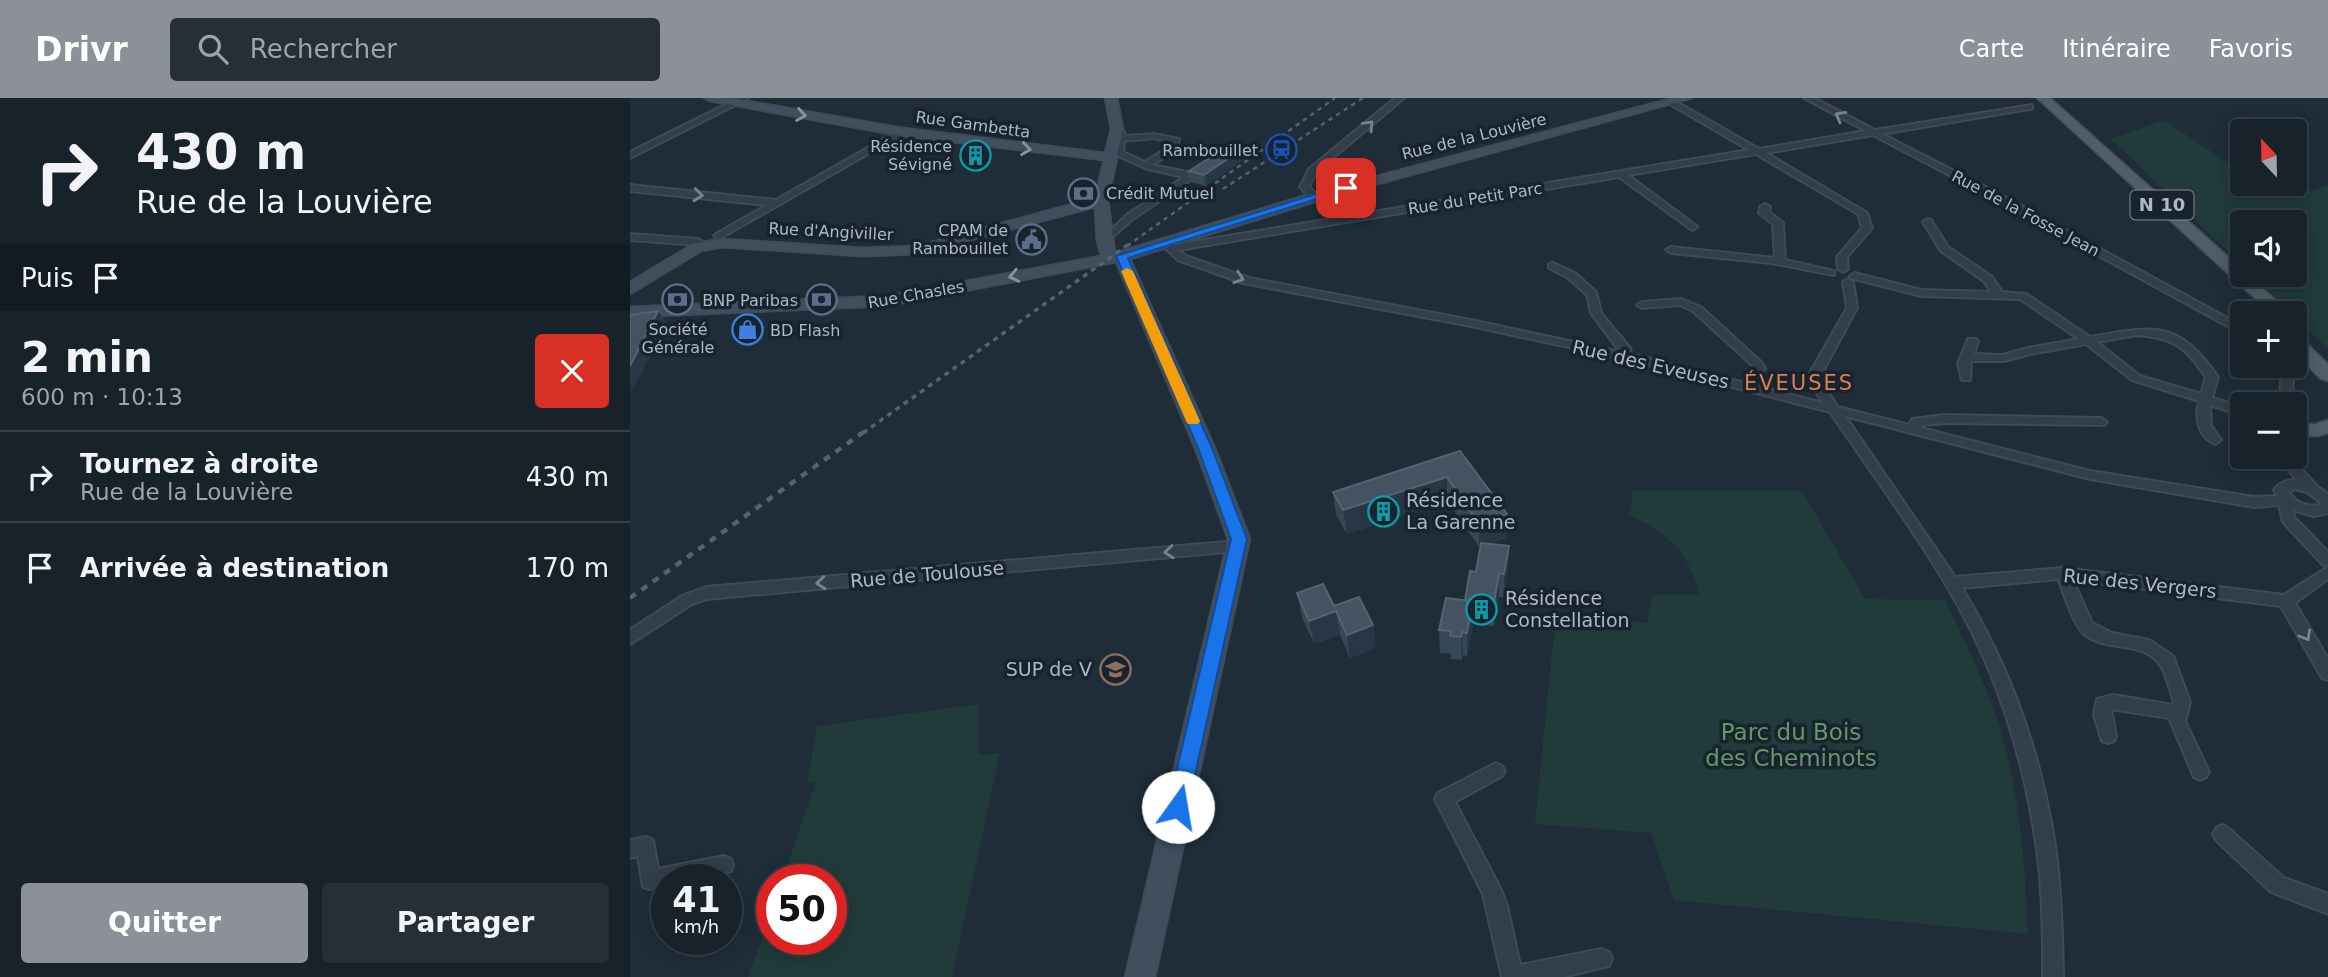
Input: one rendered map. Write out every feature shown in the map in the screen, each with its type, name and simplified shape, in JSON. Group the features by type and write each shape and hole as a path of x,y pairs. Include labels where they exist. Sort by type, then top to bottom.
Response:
{"main road":[{"name":"Rue Gambetta","path":"710,98 739,101 902,132 1117,147"},
{"path":"1111,98 1117,147 1101,207 1104,241 1115,257 1210,459 1236,526 1237,546 1140,977"},
{"name":"N 10","path":"2043,98 2268,301"},
{"name":"Rue de la Louvière","path":"1115,257 1174,246 1314,197 1680,100"},
{"name":"N 10","path":"2031,103 2254,301"},
{"name":"Rue d'Angiviller","path":"698,244 720,239 863,252 917,250 1101,207"},
{"path":"1080,262 1093,254 1104,241"},
{"path":"630,289 698,244"},
{"name":"Rue Chasles","path":"630,314 886,301 1115,257"},
{"path":"2307,339 2328,360"},
{"path":"2307,353 2328,375"},
{"path":"2307,358 2328,381"},
{"path":"2307,430 2328,426"}],"street":[{"path":"1314,197 1304,187 1312,171 1400,98"},
{"name":"Rue de la Fosse Jean","path":"1808,98 2000,198 2230,324"},
{"path":"1680,100 1861,213 1867,228 1842,257 1843,270 1852,279 1852,308 1814,378 1825,400 1836,410 1846,429 1953,583 1997,669 2029,767 2043,827 2052,905 2053,977"},
{"path":"630,155 739,101"},
{"name":"Rue du Petit Parc","path":"1174,246 1872,133 2031,103"},
{"path":"720,239 777,203 902,132"},
{"path":"1117,147 1143,137 1176,141 1173,148 1147,164"},
{"path":"1104,241 1130,218 1186,180 1184,174 1147,164 1117,147"},
{"path":"1620,174 1692,227"},
{"path":"630,188 777,203"},
{"path":"1101,207 1116,219 1130,218"},
{"path":"1765,207 1764,213 1778,223 1780,262"},
{"path":"1928,222 1944,249 1988,279 1998,294"},
{"path":"630,237 698,244"},
{"name":"Rue des Eveuses","path":"1174,246 1181,258 1248,281 1471,323 1625,356 2090,475 2258,503 2298,502"},
{"path":"1671,250 1780,262 1830,273 1843,270"},
{"path":"1553,266 1571,275 1592,293 1596,313 1626,350 1625,356"},
{"path":"1830,273 1833,279 1852,279 1921,293 1998,294 2028,299 2088,340 2136,378 2230,407"},
{"path":"1642,305 1681,302 1697,309 1758,365 1749,387"},
{"path":"1967,356 2004,358 2137,332 2154,333 2183,341 2212,377 2202,423 2206,432 2216,440"},
{"path":"1966,379 1964,364 1972,341"},
{"path":"1914,430 1916,422 1945,419 2101,422"},
{"path":"2282,469 2280,481 2298,502 2324,510 2324,498 2296,469"},
{"path":"2302,533 2295,516 2298,502 2293,484 2324,498"},
{"path":"2288,519 2285,507 2298,502"},
{"path":"2258,503 2288,519 2328,561"},
{"name":"Rue de Toulouse","path":"630,638 687,600 706,593 1237,546"},
{"path":"2328,572 2286,601 2328,673"},
{"path":"2063,573 2086,627 2112,639 2144,644 2167,661 2182,702 2177,721 2200,772"},
{"name":"Rue des Vergers","path":"1953,583 2063,573 2286,601"},
{"path":"2108,736 2102,715 2103,704 2114,702 2179,713"},
{"path":"1496,771 1444,799 1491,890 1513,977 1602,959"},
{"path":"2222,834 2278,885 2328,905"},
{"path":"630,849 646,846 651,880"}],"green space":[{"path":"2164,120 2230,164 2230,196 2264,196 2271,200 2287,196 2307,196 2307,191 2328,186 2328,349 2307,329 2307,301 2279,301 2264,287 2307,287 2307,210 2230,210 2230,253 2111,139"},
{"name":"Parc du Bois des Cheminots","path":"1633,491 1802,491 1865,599 1945,600 1988,695 2007,753 2020,830 2028,934 1674,900 1651,833 1535,824 1556,613 1647,623 1652,595 1699,595 1683,555 1666,537 1629,514"},
{"path":"979,704 979,755 1000,753 952,977 748,977 756,955 847,955 847,864 788,864 816,782 807,782 817,726"}],"building":[{"path":"1231,144 1245,147 1204,175 1189,171"},
{"path":"658,311 630,366 630,315"},
{"path":"1460,451 1507,514 1479,524 1447,477 1343,510 1333,492"},
{"path":"1481,543 1509,546 1504,574 1499,573 1494,603 1465,600 1470,571 1476,572"},
{"path":"1323,584 1334,606 1359,597 1373,625 1347,635 1336,611 1309,621 1297,593"},
{"path":"1446,598 1473,601 1467,633 1462,632 1461,637 1450,636 1451,631 1439,630"}],"railway":[{"path":"1127,246 1335,98"},
{"path":"1223,189 1363,98"},
{"path":"863,433 1129,244"},
{"path":"630,598 865,431"}],"slow traffic":[{"path":"1127,271 1193,421"}],"place":[{"name":"Rambouillet","path":"1281,150"},
{"name":"Résidence Sévigné","path":"975,155"},
{"name":"Crédit Mutuel","path":"1083,193"},
{"name":"CPAM de Rambouillet","path":"1031,239"},
{"name":"Société Générale","path":"678,300"},
{"name":"BNP Paribas","path":"821,300"},
{"name":"BD Flash","path":"747,330"},
{"name":"Résidence La Garenne","path":"1383,511"},
{"name":"Résidence Constellation","path":"1482,609"},
{"name":"SUP de V","path":"1115,669"}],"district":[{"name":"ÉVEUSES","path":"1799,383"}],"route":[{"path":"1178,807 1239,539 1205,448 1121,256 1152,249 1216,226 1346,188"}]}
